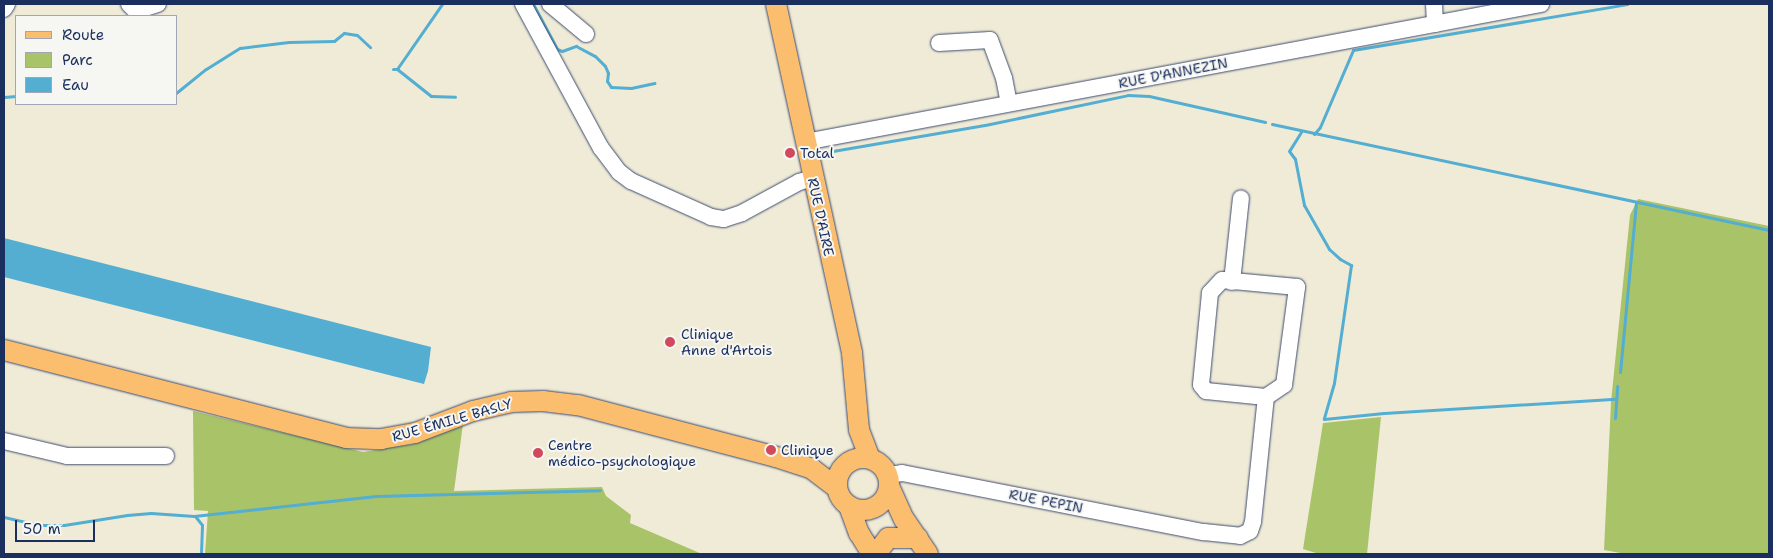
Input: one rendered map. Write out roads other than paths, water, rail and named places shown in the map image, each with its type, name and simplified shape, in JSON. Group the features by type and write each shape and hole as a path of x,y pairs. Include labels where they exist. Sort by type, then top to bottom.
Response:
{"main road":[{"name":"RUE D'AIRE","path":"776,4 805,142 806,180 852,353 859,430 870,458"},
{"name":"RUE ÉMILE BASLY","path":"4,350 346,438 381,439 398,437 424,430 493,405 511,402 543,401 578,405 812,469 842,472"},
{"name":"RUE ÉMILE BASLY","path":"4,356 33,359"},
{"name":"RUE D'AIRE","path":"842,472 859,430"},
{"path":"904,519 874,507 856,509 849,506 840,498 842,472 859,457 870,458 879,462 889,480 904,519 923,546"},
{"path":"872,551 866,526 874,507 885,498 889,480"},
{"path":"849,506 872,551"},
{"path":"872,551 888,538 923,546"}],"street":[{"path":"4,9 8,4"},
{"path":"128,4 136,11 158,4"},
{"path":"523,4 601,148 619,172 632,181 711,217 724,219 742,213 806,180"},
{"path":"550,4 586,34"},
{"path":"1434,4 1434,24"},
{"name":"RUE D'ANNEZIN","path":"805,142 1541,4"},
{"path":"939,43 990,40 1004,78 1009,103"},
{"path":"1232,282 1241,198"},
{"path":"1222,280 1297,287 1284,385 1266,397 1206,391 1201,385 1210,293 1222,280"},
{"name":"RUE PEPIN","path":"889,480 902,473 1204,532 1240,536 1250,532 1253,522 1266,397"},
{"path":"4,441 67,456 166,456"}],"water":[{"path":"4,238 431,347 428,371 424,384 4,277"}],"waterway":[{"path":"393,69 397,69 442,4"},
{"path":"533,4 557,49 562,51 576,46 595,56 605,66 608,73 607,81 611,87 631,88 654,83"},
{"path":"1314,134 1320,127 1353,50 1627,4"},
{"path":"178,91 206,69 240,48 289,42 334,41 344,33 357,35 370,47"},
{"path":"397,69 431,96 455,97"},
{"path":"821,153 985,125 1128,95 1149,96 1265,122"},
{"path":"4,97 15,96"},
{"path":"1272,124 1769,230"},
{"path":"1301,132 1289,151 1295,159 1304,205 1329,249 1340,259 1351,265 1334,383 1324,419 1384,413 1616,399"},
{"path":"1620,372 1636,203"},
{"path":"1615,418 1617,386"},
{"path":"4,517 38,525 64,525 127,515 151,513 194,516 376,496 600,490"},
{"path":"195,516 202,525 201,554"}],"place":[{"name":"Total","path":"790,153"},
{"name":"Clinique Anne d'Artois","path":"670,342"},
{"name":"Clinique","path":"771,450"},
{"name":"Centre médico-psychologique","path":"538,453"}]}
